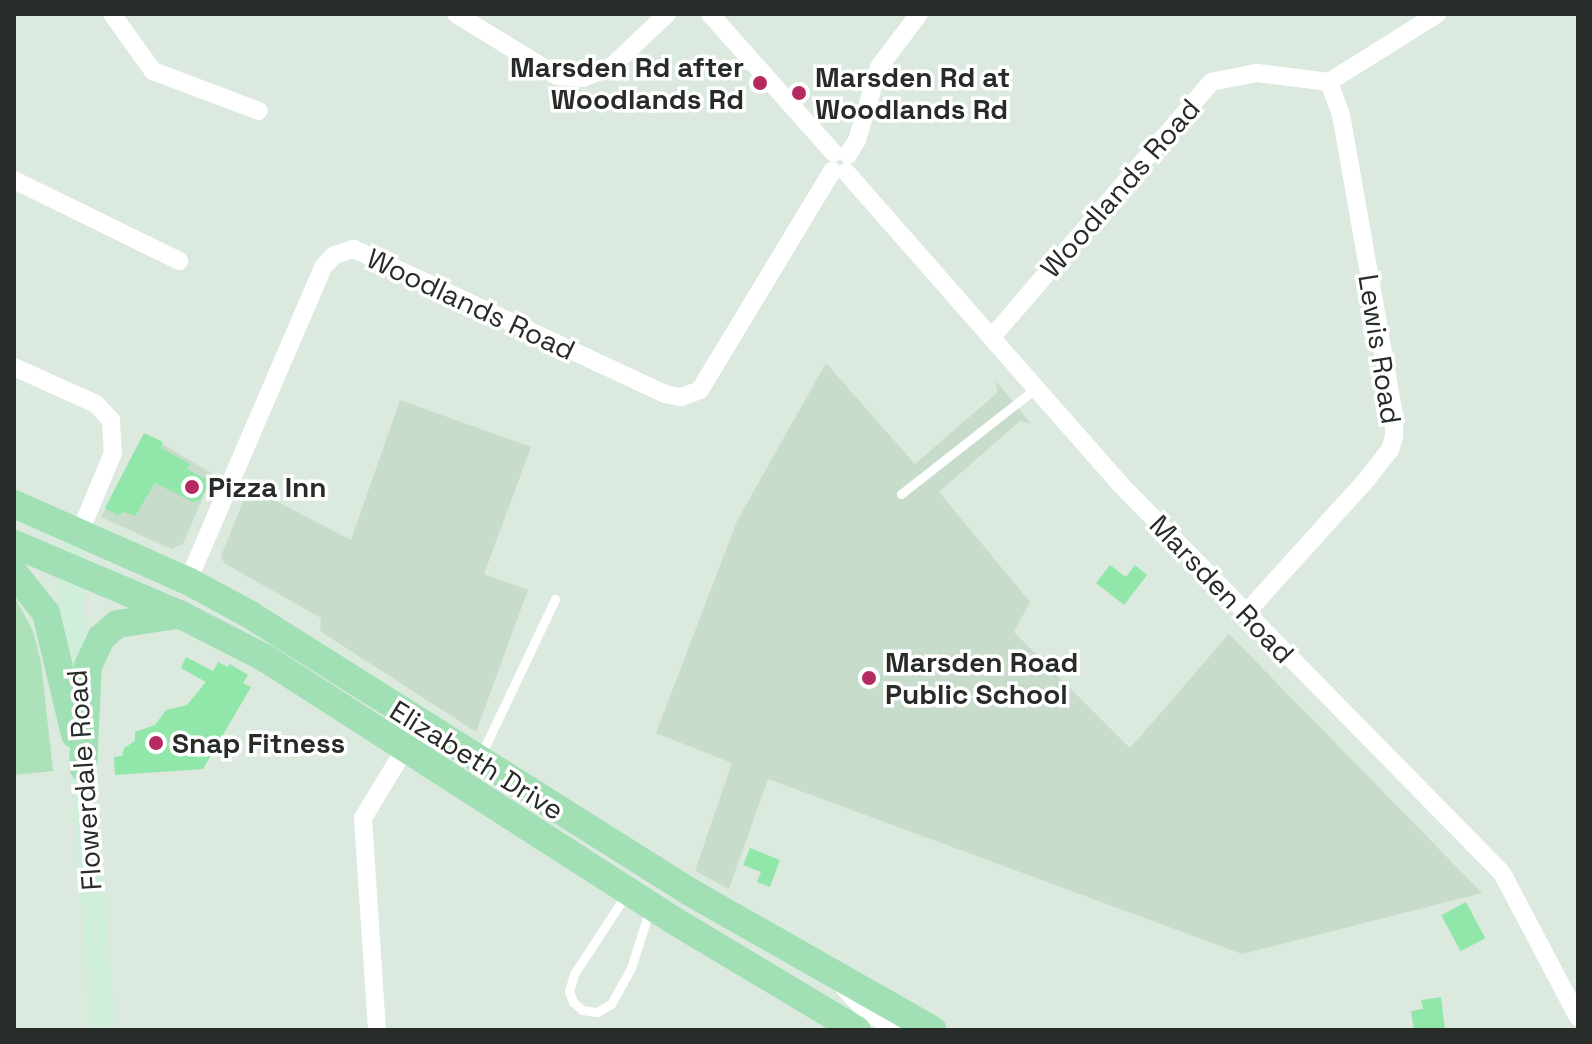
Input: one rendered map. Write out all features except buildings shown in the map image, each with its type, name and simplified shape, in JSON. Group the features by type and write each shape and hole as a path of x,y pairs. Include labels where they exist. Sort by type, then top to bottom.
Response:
{"main road":[{"name":"Elizabeth Drive","path":"14,504 188,581 249,614 478,762 690,892 933,1030"},
{"name":"Flowerdale Road","path":"80,532 69,567 103,1030"},
{"name":"Elizabeth Drive","path":"14,544 181,615 265,658 640,897 857,1030"},
{"path":"14,573 46,613 83,767"},
{"path":"83,767 88,666 101,638 117,624 181,615"}],"street":[{"path":"112,14 153,71 259,111"},
{"path":"456,14 557,76 583,78 612,66 667,14"},
{"name":"Marsden Road","path":"710,14 1120,484 1502,873 1578,1017"},
{"name":"Woodlands Road","path":"188,581 323,267 334,255 354,249 665,394 681,397 700,390 857,140 879,67 919,14"},
{"path":"1329,82 1437,14"},
{"name":"Woodlands Road","path":"992,337 1211,82 1257,73 1329,82"},
{"name":"Lewis Road","path":"1246,613 1367,479 1390,450 1394,437 1394,415 1344,130 1329,82"},
{"path":"14,180 179,261"},
{"path":"14,367 96,404 111,420 113,453 80,532"},
{"path":"377,1030 363,818 406,747"},
{"path":"833,975 867,1012 898,1030"}],"lane":[{"path":"901,494 1036,388"},
{"path":"478,762 555,599"},
{"path":"640,897 631,968 611,1004 597,1012 582,1010 573,1002 569,991 574,974 640,897"}],"shaded area":[{"name":"Marsden Road Public School","path":"826,363 915,464 997,393 996,381 1031,424 1020,421 939,492 1030,602 1014,632 1130,748 1229,634 1482,893 1242,954 768,779 729,889 695,871 732,763 656,733 737,521"},
{"path":"400,400 531,447 484,574 528,590 476,732 320,631 321,618 224,563 221,556 249,487 351,540"},
{"path":"144,433 213,474 183,544 171,549 101,517"}],"green space":[{"path":"14,596 33,631 41,663 53,771 14,775"}],"place":[{"name":"Marsden Rd after Woodlands Rd","path":"760,83"},
{"name":"Marsden Rd at Woodlands Rd","path":"799,93"},
{"name":"Pizza Inn","path":"192,487"},
{"name":"Marsden Road Public School","path":"869,678"},
{"name":"Snap Fitness","path":"156,743"}]}
